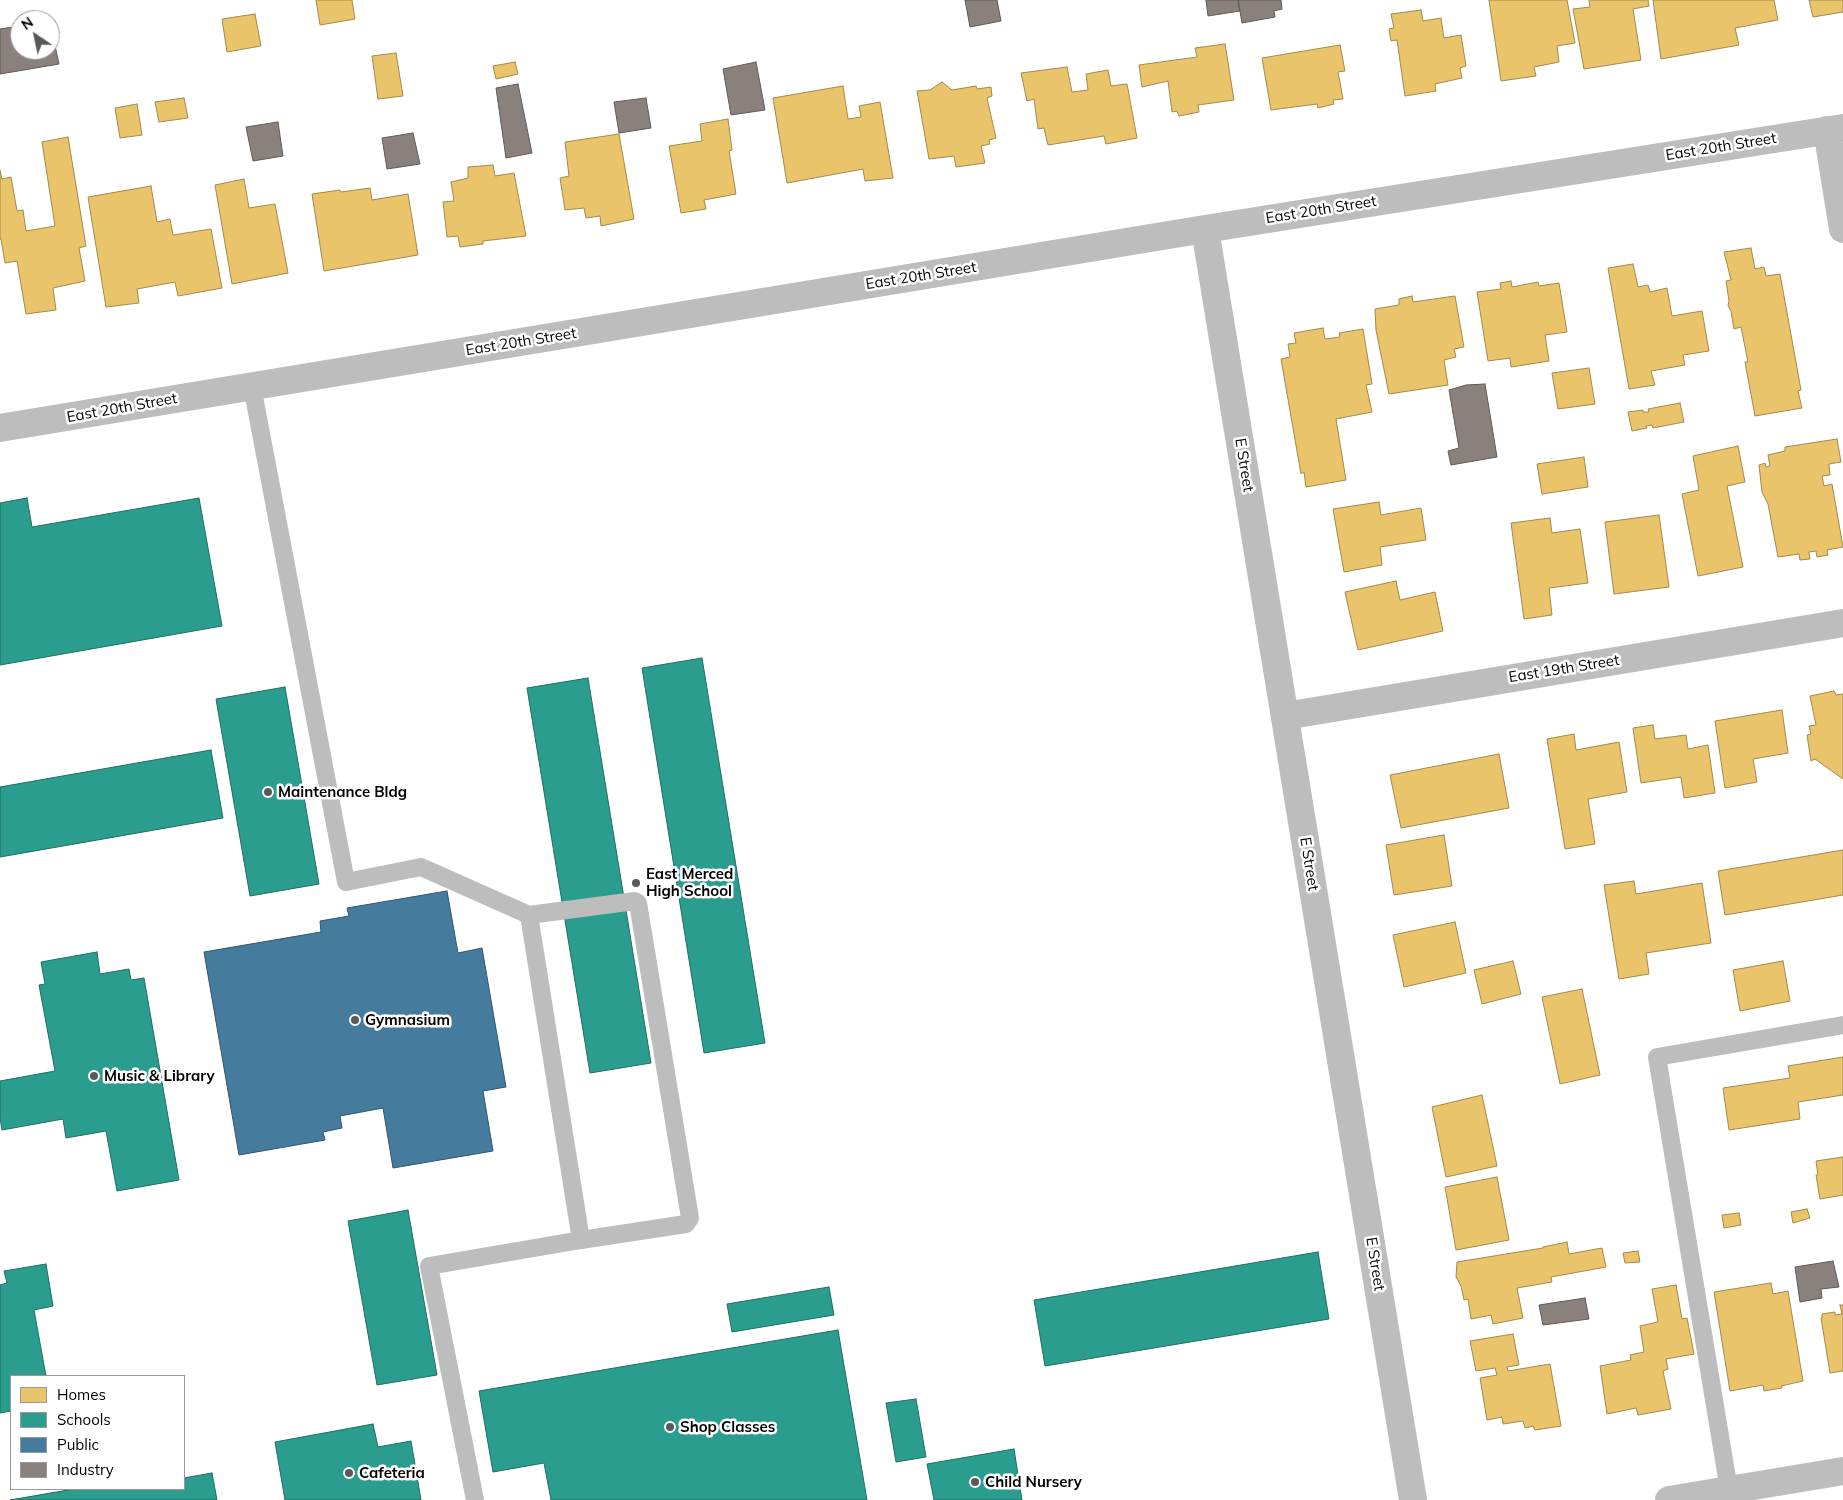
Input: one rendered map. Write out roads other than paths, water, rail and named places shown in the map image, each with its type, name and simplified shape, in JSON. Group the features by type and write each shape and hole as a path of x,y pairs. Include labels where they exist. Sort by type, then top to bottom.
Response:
{"street":[{"name":"East 20th Street","path":"0,428 1205,229 1835,129"},
{"path":"1835,129 1843,229"},
{"name":"E Street","path":"1205,229 1413,1500"},
{"name":"East 19th Street","path":"1285,716 1843,623"},
{"path":"1669,1500 1843,1472"}],"lane":[{"path":"252,386 346,882 421,867 530,915 635,901 638,903 690,1218 686,1224 429,1266 475,1500"},
{"path":"530,915 581,1240"},
{"path":"1730,1490 1657,1057 1843,1025"}],"place":[{"name":"Maintenance Bldg","path":"268,792"},
{"name":"East Merced High School","path":"636,883"},
{"name":"Gymnasium","path":"355,1020"},
{"name":"Music & Library","path":"94,1076"},
{"name":"Shop Classes","path":"670,1427"},
{"name":"Cafeteria","path":"349,1473"},
{"name":"Child Nursery","path":"975,1482"}]}
